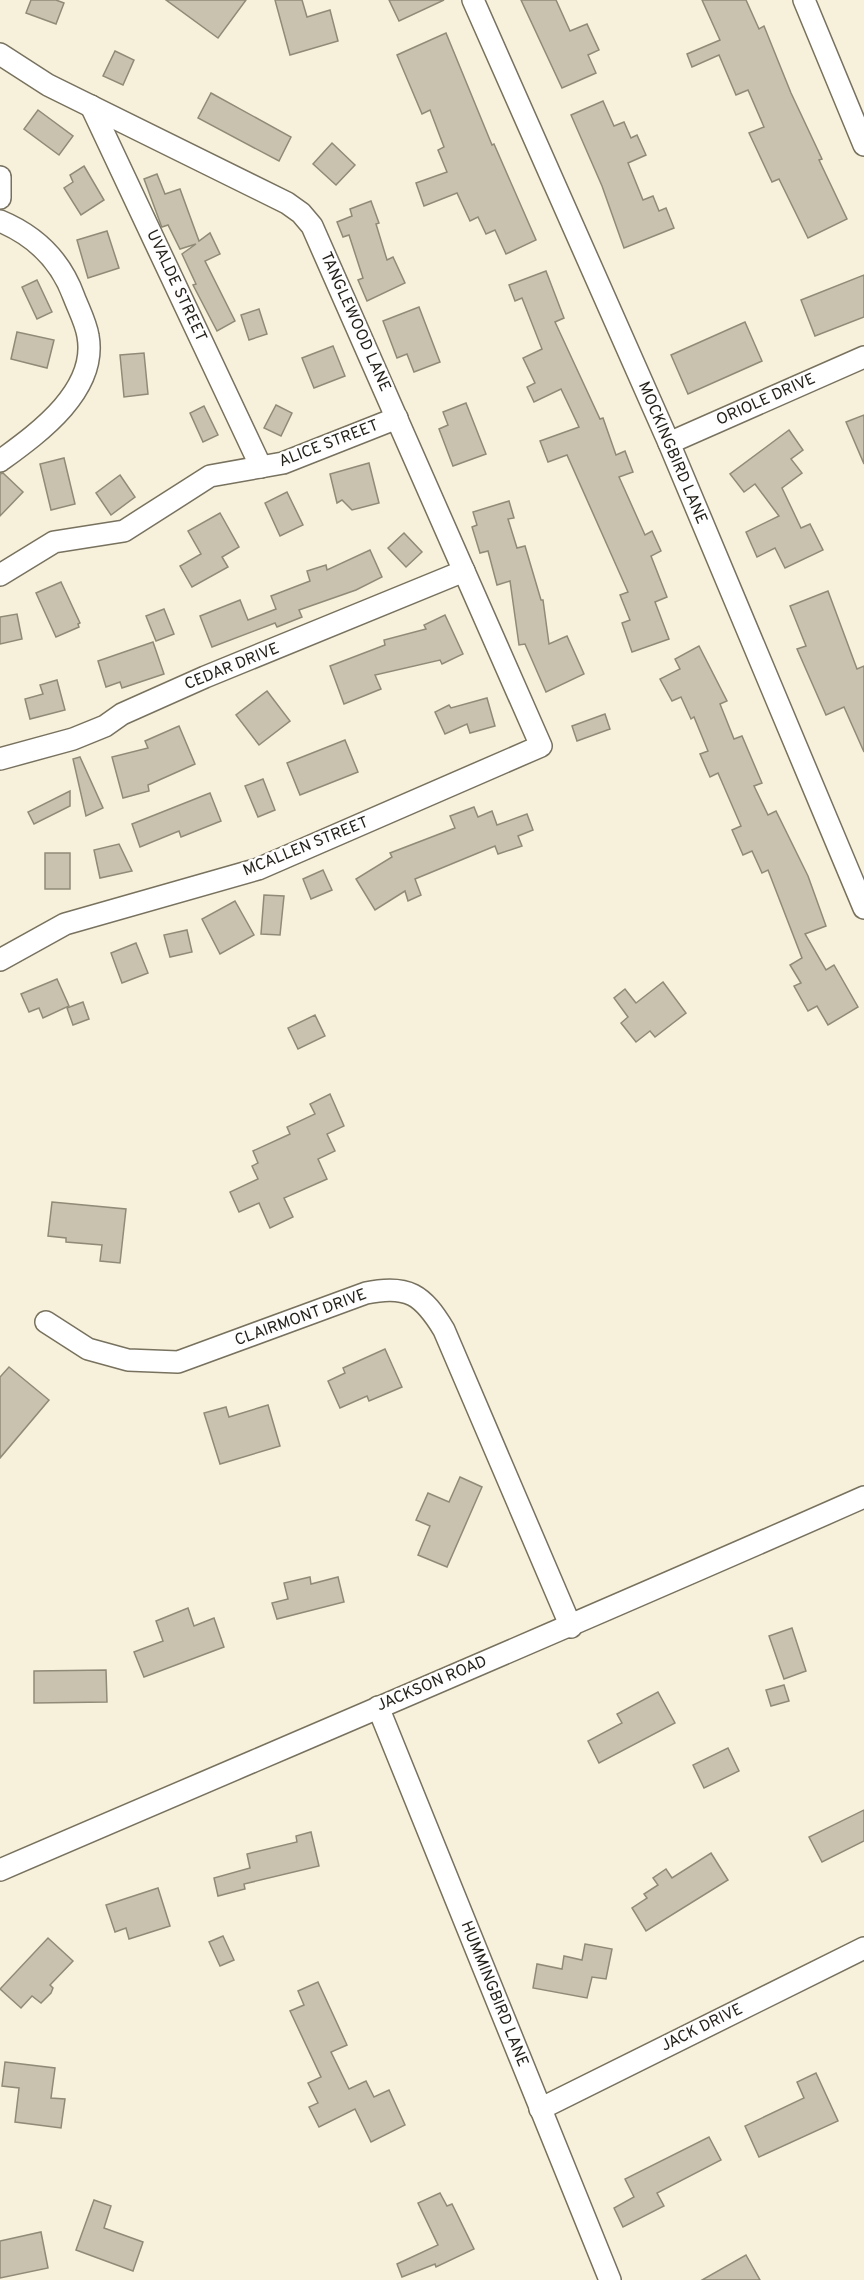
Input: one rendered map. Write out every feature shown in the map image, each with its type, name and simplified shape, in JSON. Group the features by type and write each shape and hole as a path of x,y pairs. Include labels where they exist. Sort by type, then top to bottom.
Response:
{"street":[{"name":"MOCKINGBIRD LANE","path":"473,0 669,443 864,909"},
{"path":"804,0 864,145"},
{"name":"TANGLEWOOD LANE","path":"0,54 48,85 287,203 301,213 312,226 541,746"},
{"name":"UVALDE STREET","path":"91,106 261,467"},
{"path":"0,177 0,208"},
{"path":"0,221 28,236 58,262 68,280 88,335 89,348 80,383 53,420 0,461"},
{"name":"ORIOLE DRIVE","path":"669,443 864,357"},
{"name":"ALICE STREET","path":"0,575 54,542 124,531 210,476 283,463 397,418"},
{"name":"CEDAR DRIVE","path":"0,759 73,739 105,726 122,714 205,677 464,571"},
{"name":"MCALLEN STREET","path":"0,960 65,924 258,869 541,746"},
{"name":"CLAIRMONT DRIVE","path":"46,1322 88,1349 128,1360 178,1362 366,1293 393,1289 416,1296 432,1310 444,1330 571,1627"},
{"name":"JACKSON ROAD","path":"0,1870 378,1707 571,1627 864,1497"},
{"name":"HUMMINGBIRD LANE","path":"378,1707 610,2280"},
{"name":"JACK DRIVE","path":"540,2109 864,1948"}],"building":[{"path":"31,0 56,0 64,3 56,24 26,13"},
{"path":"166,0 246,0 218,38"},
{"path":"275,0 302,0 307,17 330,10 338,41 290,55"},
{"path":"389,0 444,0 399,21"},
{"path":"521,0 556,0 570,31 587,24 599,50 588,55 596,73 562,88"},
{"path":"702,0 746,0 759,29 764,26 791,93 822,159 819,160 847,219 808,238 779,179 772,182 749,133 764,127 748,90 736,95 719,55 692,67 687,54 720,40"},
{"path":"446,33 492,145 494,144 536,240 506,254 495,230 486,234 478,217 470,221 457,193 424,206 416,183 447,172 438,150 444,147 430,110 422,114 397,55"},
{"path":"115,51 134,60 123,85 103,76"},
{"path":"211,93 291,137 279,161 198,118"},
{"path":"603,101 614,126 624,122 631,138 637,135 646,155 628,163 643,200 653,196 659,211 666,208 674,228 624,248 602,186 571,115"},
{"path":"38,110 73,136 59,155 24,129"},
{"path":"332,143 355,165 336,185 313,164"},
{"path":"84,166 104,200 81,215 64,188 73,182 70,175"},
{"path":"157,174 165,194 180,189 199,241 210,233 220,254 205,261 235,321 217,331 193,285 196,284 182,254 196,244 180,249 168,225 162,227 161,225 144,179"},
{"path":"371,201 379,223 376,224 387,260 393,257 405,283 367,301 358,280 363,278 349,235 343,237 337,222 352,216 350,209"},
{"path":"107,231 119,268 88,278 77,240"},
{"path":"546,271 564,318 555,322 600,419 603,418 616,455 625,451 633,472 619,477 645,535 652,531 661,551 651,556 667,597 655,602 669,639 632,652 622,623 630,620 620,595 628,592 567,455 548,462 540,441 579,427 561,389 534,402 527,387 535,383 523,358 542,349 522,298 515,301 509,285"},
{"path":"864,275 864,317 815,336 801,300"},
{"path":"37,280 52,312 37,319 22,287"},
{"path":"419,307 440,362 414,372 407,354 397,358 383,321"},
{"path":"259,309 267,334 249,340 241,315"},
{"path":"745,322 762,361 688,394 671,355"},
{"path":"17,332 54,340 47,368 11,359"},
{"path":"333,346 345,376 314,388 302,358"},
{"path":"144,353 148,394 124,397 120,355"},
{"path":"466,403 486,454 453,466 439,429 448,425 443,412"},
{"path":"276,405 292,413 281,436 264,428"},
{"path":"204,406 218,435 203,442 190,413"},
{"path":"864,415 864,464 846,422"},
{"path":"789,430 803,450 791,459 802,473 782,488 801,528 810,524 823,550 785,568 775,548 757,557 746,532 779,516 755,484 744,492 730,474"},
{"path":"64,458 75,504 51,510 40,464"},
{"path":"369,463 379,503 352,510 342,500 337,503 330,474"},
{"path":"3,473 23,492 0,516 0,474"},
{"path":"120,475 135,497 111,515 96,493"},
{"path":"287,492 303,525 280,536 265,503"},
{"path":"509,501 514,518 508,519 517,548 525,546 541,600 543,600 549,644 567,636 584,674 546,692 525,644 519,645 510,581 497,585 488,551 480,553 472,527 477,525 473,512"},
{"path":"220,513 239,547 222,557 228,567 192,587 180,566 201,554 188,531"},
{"path":"404,533 422,552 406,567 388,548"},
{"path":"370,550 382,577 356,590 299,610 302,617 277,627 275,623 212,647 200,616 240,600 248,620 276,609 271,596 310,581 307,571 326,565 327,570"},
{"path":"61,582 80,623 79,627 56,637 36,593"},
{"path":"828,591 857,669 864,666 864,752 844,707 826,715 797,649 806,646 790,606"},
{"path":"164,609 174,634 156,641 146,616"},
{"path":"17,614 22,639 0,644 0,617"},
{"path":"445,615 463,654 442,664 440,660 375,675 381,689 344,704 330,666 385,645 384,640 426,629 424,625"},
{"path":"153,642 164,674 122,688 120,682 106,687 98,661"},
{"path":"699,646 727,701 720,704 734,739 742,736 762,783 754,786 768,815 776,811 808,876 826,926 805,934 826,970 834,965 858,1007 828,1025 817,1006 808,1011 794,986 801,983 790,965 802,958 768,870 762,873 752,851 743,855 732,830 741,826 718,773 710,777 700,754 708,751 694,717 691,719 681,697 672,701 660,679 680,669 675,659"},
{"path":"57,680 65,710 30,719 25,699 43,694 40,685"},
{"path":"267,691 290,721 259,745 236,715"},
{"path":"487,698 495,726 470,733 467,724 445,734 435,712 449,705 451,708"},
{"path":"605,714 610,729 577,741 572,726"},
{"path":"179,726 195,764 148,785 149,791 123,798 112,757 148,748 145,741"},
{"path":"345,740 358,772 300,795 287,763"},
{"path":"80,757 103,808 86,816 73,759"},
{"path":"263,779 275,810 258,817 245,786"},
{"path":"70,791 70,806 34,824 28,812"},
{"path":"210,793 221,821 181,837 179,831 140,847 132,824"},
{"path":"474,807 478,817 492,811 497,825 527,814 533,830 518,836 522,846 498,854 495,846 415,879 421,895 408,901 405,891 375,910 356,879 392,857 390,853 455,828 450,816"},
{"path":"119,844 132,871 100,878 94,850"},
{"path":"45,853 70,853 70,889 45,889"},
{"path":"323,870 332,890 311,899 303,879"},
{"path":"264,895 284,896 280,935 261,934"},
{"path":"235,901 254,935 220,954 202,919"},
{"path":"187,930 192,952 170,957 164,935"},
{"path":"136,943 148,973 122,983 111,953"},
{"path":"57,979 69,1006 43,1018 39,1008 29,1012 21,994"},
{"path":"663,982 686,1013 655,1037 650,1031 636,1042 621,1023 628,1017 614,998 625,989 636,1003"},
{"path":"83,1002 89,1019 73,1025 67,1008"},
{"path":"315,1015 325,1036 298,1049 288,1028"},
{"path":"330,1094 344,1126 327,1134 335,1151 318,1159 327,1179 284,1198 293,1217 270,1228 259,1203 239,1212 230,1192 258,1179 252,1166 258,1163 253,1151 290,1134 287,1127 315,1114 310,1104"},
{"path":"52,1202 126,1209 120,1263 100,1261 102,1245 66,1242 66,1238 48,1236"},
{"path":"385,1349 402,1387 369,1401 367,1396 340,1408 328,1381 345,1373 343,1368"},
{"path":"9,1367 49,1400 0,1458 0,1377"},
{"path":"268,1405 280,1446 220,1464 204,1413 226,1407 229,1417"},
{"path":"460,1477 482,1487 447,1567 418,1555 430,1526 416,1520 428,1493 449,1502"},
{"path":"310,1577 311,1584 338,1577 344,1602 277,1619 272,1603 288,1599 284,1583"},
{"path":"188,1608 194,1626 214,1618 224,1647 144,1677 134,1652 163,1641 156,1621"},
{"path":"792,1628 806,1671 784,1679 769,1636"},
{"path":"106,1670 107,1702 34,1703 34,1671"},
{"path":"784,1685 789,1701 771,1706 766,1690"},
{"path":"658,1692 675,1723 599,1763 588,1741 622,1723 617,1714"},
{"path":"728,1748 739,1771 704,1788 693,1765"},
{"path":"864,1810 864,1841 822,1862 809,1837"},
{"path":"311,1832 319,1866 244,1884 245,1889 218,1896 214,1878 250,1868 247,1854 297,1842 296,1836"},
{"path":"711,1853 728,1880 646,1931 632,1908 647,1898 644,1894 658,1885 653,1878 666,1869 672,1878"},
{"path":"158,1888 170,1926 129,1939 126,1928 115,1932 106,1905"},
{"path":"223,1936 234,1960 220,1966 209,1942"},
{"path":"48,1938 73,1961 50,1985 53,1988 51,1993 41,2003 32,1996 21,2008 0,1989"},
{"path":"585,1944 612,1949 606,1979 592,1977 587,1998 533,1988 537,1964 562,1969 564,1956 582,1960"},
{"path":"318,1982 347,2045 331,2052 349,2089 366,2081 374,2097 389,2090 405,2125 371,2142 355,2109 319,2127 309,2107 318,2103 308,2083 321,2077 290,2011 304,2005 298,1991"},
{"path":"5,2062 55,2068 51,2098 65,2099 61,2128 15,2122 19,2088 2,2086"},
{"path":"816,2073 838,2121 759,2157 745,2126 804,2098 797,2082"},
{"path":"709,2137 721,2160 657,2193 664,2206 623,2227 614,2208 634,2197 625,2179"},
{"path":"440,2193 447,2206 452,2204 474,2249 436,2267 435,2264 402,2277 397,2264 438,2245 418,2203"},
{"path":"94,2200 111,2206 104,2228 143,2242 133,2271 76,2250"},
{"path":"41,2232 48,2268 0,2278 0,2241"},
{"path":"746,2255 760,2280 702,2280"}]}
